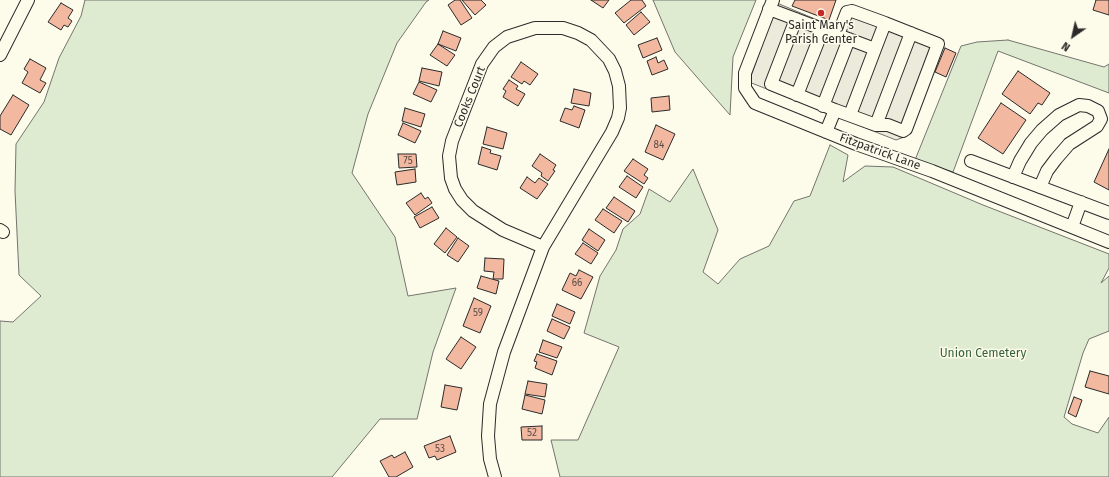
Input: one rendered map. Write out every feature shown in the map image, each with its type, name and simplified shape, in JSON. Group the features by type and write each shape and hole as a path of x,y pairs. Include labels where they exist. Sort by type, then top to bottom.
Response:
{"street":[{"path":"0,55 28,0"},
{"path":"771,5 796,19 875,49"},
{"name":"Fitzpatrick Lane","path":"771,5 745,72 745,88 755,103 1109,242"},
{"path":"796,19 771,84 797,96 876,125 888,126 903,131 906,129 938,44 850,11 846,15 838,35"},
{"path":"850,115 885,24"},
{"name":"Cooks Court","path":"495,477 490,459 488,436 490,404 504,352 543,247 612,132 618,118 620,108 620,86 609,59 591,40 578,33 563,28 535,28 524,31 507,37 494,47 482,64 452,142 449,156 451,178 455,189 462,200 473,211 503,230 543,247"},
{"path":"797,96 823,29"},
{"path":"876,125 911,33"},
{"path":"823,106 849,39"},
{"path":"1013,177 1030,143 1059,115 1079,105 1088,106 1098,111 1101,119 1097,126 1069,144 1056,158 1047,171 1040,187"},
{"path":"826,132 835,110"},
{"path":"971,161 1109,213"},
{"path":"1072,227 1081,202"}],"green space":[{"path":"85,0 429,0 426,2 397,43 368,114 352,173 395,237 408,296 456,288 433,352 417,419 380,419 332,477 0,477 0,321 13,322 41,296 19,275 15,191 16,144 44,102 59,58 81,16"},
{"path":"653,0 756,0 733,57 730,115 675,52"},
{"path":"1008,40 1104,67 1109,64 1109,93 998,51 953,172 915,160 961,46 977,42"},
{"name":"Union Cemetery","path":"830,145 848,155 843,182 865,166 893,167 983,205 1109,254 1109,268 1101,283 1109,276 1109,331 1089,339 1083,353 1064,417 1072,424 1098,433 1109,417 1109,477 560,477 551,440 578,440 619,347 584,333 600,276 616,250 623,229 640,214 649,189 670,202 693,169 718,230 703,272 718,284 740,259 769,246 794,201 810,196"}],"shaded area":[{"path":"777,3 834,27 844,11 851,6 944,40 907,136 896,140 749,82"}],"building":[{"path":"455,0 460,0 472,18 461,25 448,5"},
{"path":"462,0 481,0 486,5 475,15"},
{"path":"591,0 609,0 603,8"},
{"path":"631,0 642,0 646,6 624,23 615,13"},
{"name":"Saint Mary's Parish Center","path":"795,0 836,0 829,20 792,6"},
{"path":"1096,0 1109,0 1109,15 1093,10"},
{"path":"61,3 73,10 68,18 72,21 68,27 64,25 61,30 48,22"},
{"path":"641,12 650,22 634,35 626,25"},
{"path":"443,31 461,38 456,51 438,44"},
{"path":"657,38 662,50 643,58 638,45"},
{"path":"438,44 455,55 447,66 430,55"},
{"path":"945,48 956,53 946,77 935,72"},
{"path":"656,57 658,63 664,60 668,69 652,75 647,61"},
{"path":"30,59 46,68 40,80 46,83 40,93 22,83 28,72 24,69"},
{"path":"521,62 538,74 530,85 524,81 522,84 511,77"},
{"path":"422,68 442,72 439,86 419,81"},
{"path":"1018,71 1050,93 1042,105 1038,103 1030,114 1002,94"},
{"path":"509,80 518,86 516,89 525,94 518,106 503,97 506,91 503,89"},
{"path":"419,82 437,90 431,102 413,94"},
{"path":"574,89 591,93 589,106 571,103"},
{"path":"13,95 29,105 11,135 0,129 0,116"},
{"path":"669,96 670,110 652,112 651,98"},
{"path":"1001,103 1026,120 1003,154 978,138"},
{"path":"574,106 585,110 579,128 560,121 565,108 572,110"},
{"path":"405,108 425,114 421,127 402,121"},
{"path":"403,123 421,131 415,143 398,135"},
{"path":"656,125 675,134 663,160 645,152"},
{"path":"487,127 507,133 503,149 483,144"},
{"path":"482,147 491,150 490,153 501,156 497,170 478,164"},
{"path":"1109,149 1109,190 1094,182"},
{"path":"398,154 416,154 417,167 399,168"},
{"path":"540,154 556,165 553,170 555,171 548,181 541,176 542,173 532,166"},
{"path":"633,159 648,169 644,175 648,178 644,184 624,171"},
{"path":"415,169 416,182 397,185 395,172"},
{"path":"627,176 643,187 636,198 619,187"},
{"path":"527,177 535,183 539,178 548,184 537,199 520,188"},
{"path":"421,193 425,199 428,197 432,203 415,215 406,203"},
{"path":"614,197 635,211 628,222 606,208"},
{"path":"432,207 439,218 420,228 414,217"},
{"path":"603,209 622,221 614,233 595,220"},
{"path":"446,228 457,237 445,253 434,244"},
{"path":"589,229 605,240 598,251 582,240"},
{"path":"458,238 469,246 458,262 447,255"},
{"path":"583,243 598,253 591,264 575,254"},
{"path":"485,258 504,259 503,279 493,279 494,272 484,271"},
{"path":"579,270 593,277 581,299 562,290 570,273 576,276"},
{"path":"481,276 499,281 496,294 477,288"},
{"path":"474,298 491,306 480,333 463,326"},
{"path":"557,304 575,312 570,324 552,316"},
{"path":"552,319 570,327 564,339 547,331"},
{"path":"461,337 476,347 461,369 446,359"},
{"path":"543,340 562,347 557,358 539,352"},
{"path":"537,354 557,361 552,375 535,368 537,362 534,361"},
{"path":"1090,371 1109,376 1109,394 1085,387"},
{"path":"528,381 547,384 545,397 525,394"},
{"path":"445,385 462,388 457,410 441,407"},
{"path":"525,395 545,400 542,414 522,409"},
{"path":"1074,397 1082,400 1076,417 1068,413"},
{"path":"542,426 542,440 522,440 521,427"},
{"path":"450,436 456,452 437,460 435,456 429,458 424,446"},
{"path":"405,452 413,467 396,477 389,477 380,461 392,455 394,458"}],"place":[{"name":"Saint Mary's Parish Center","path":"821,13"}]}
